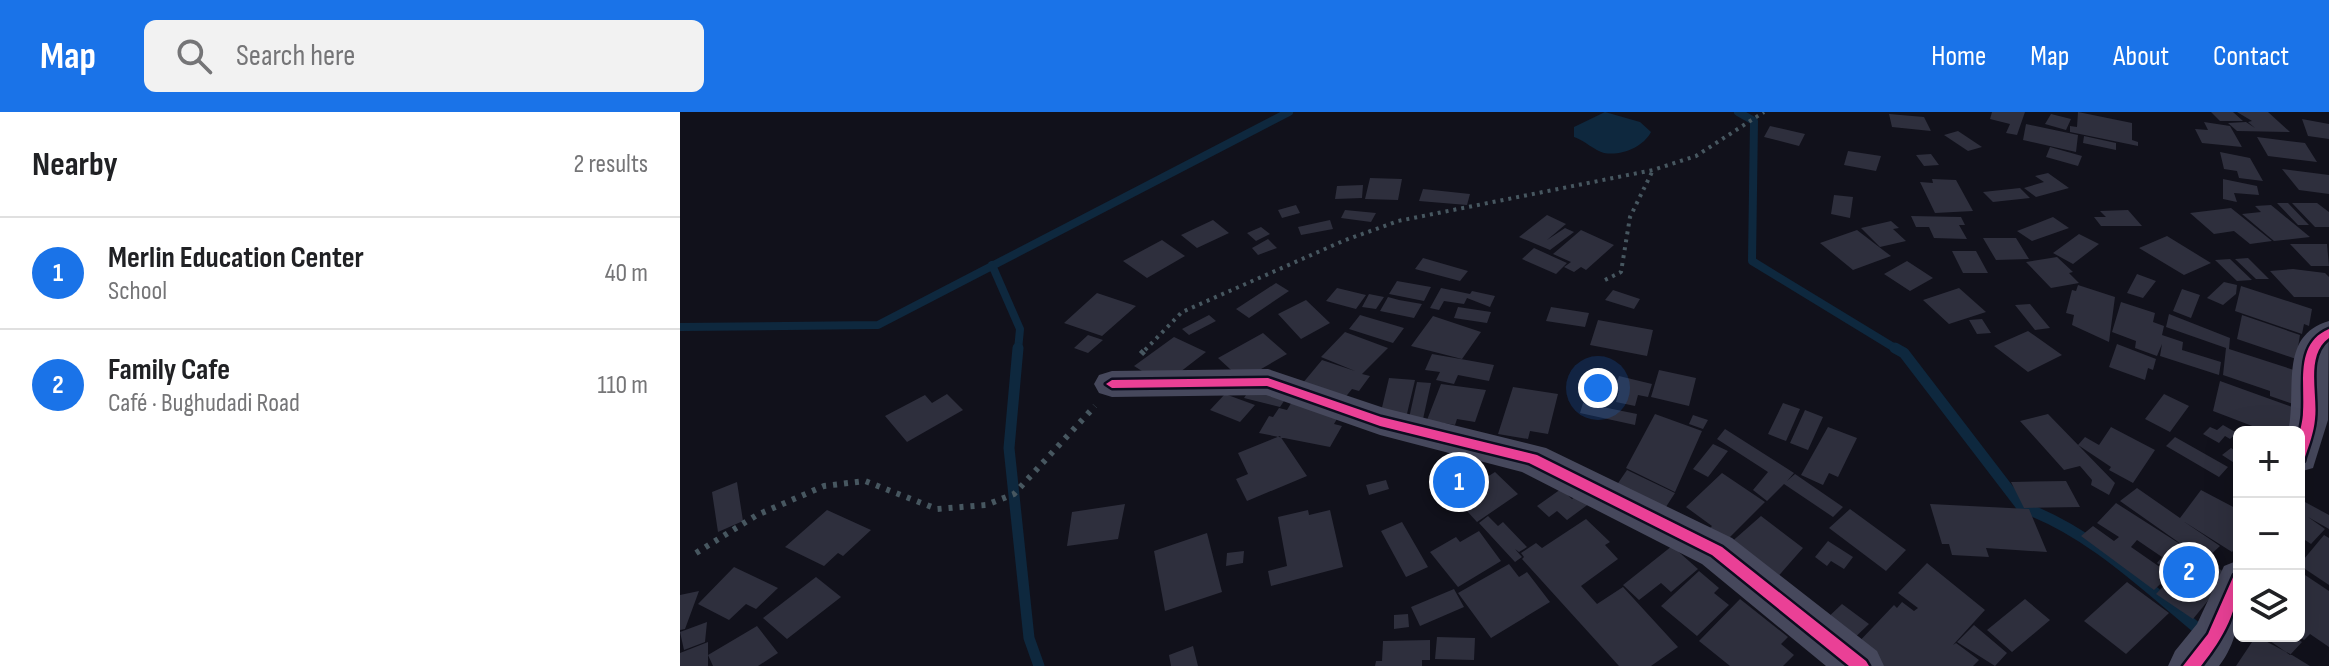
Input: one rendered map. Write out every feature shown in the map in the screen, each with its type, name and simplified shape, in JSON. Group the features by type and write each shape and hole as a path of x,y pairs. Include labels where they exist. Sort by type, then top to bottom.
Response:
{"street":[{"path":"2305,436 2310,418 2307,387 2314,348 2320,337 2329,333"},
{"path":"1112,384 1268,382 1380,421 1532,459 1717,551 1861,666"},
{"path":"2191,666 2213,639 2233,593"}],"path":[{"path":"696,553 757,515 824,486 865,481 937,509 986,505 1014,494 1112,384 1182,312 1289,269 1343,241 1398,221 1653,170 1696,156 1731,130 1764,112"},
{"path":"1605,280 1621,272 1630,217 1653,170"}],"water":[{"path":"1605,112 1640,122 1651,132 1637,146 1611,154 1574,137 1574,127"}],"building":[{"path":"1992,112 2025,112 2017,135 2006,133 2010,124 1990,119"},
{"path":"2078,112 2132,123 2132,140 2138,142 2138,146 2070,132 2070,126 2077,127"},
{"path":"2211,112 2233,112 2243,121 2220,121"},
{"path":"2237,112 2268,112 2290,132 2237,131 2228,123 2246,122 2255,128 2248,122 2252,121"},
{"path":"1889,114 1924,117 1931,131 1892,127"},
{"path":"2051,114 2071,119 2066,130 2045,124"},
{"path":"2302,119 2329,124 2329,139 2308,136"},
{"path":"2204,122 2230,126 2242,147 2202,143 2195,129 2208,130"},
{"path":"2026,124 2078,135 2076,152 2023,140"},
{"path":"1770,126 1805,134 1799,146 1764,137"},
{"path":"1958,131 1982,147 1968,151 1944,135"},
{"path":"2084,136 2116,143 2116,150 2083,143"},
{"path":"2257,137 2305,143 2317,162 2268,156"},
{"path":"2050,147 2082,156 2078,166 2046,157"},
{"path":"1848,151 1881,156 1876,171 1844,165"},
{"path":"2220,152 2250,158 2263,181 2239,178 2237,171 2224,169"},
{"path":"1931,154 1939,165 1924,166 1916,155"},
{"path":"2282,169 2329,175 2329,194 2299,190"},
{"path":"2048,173 2069,188 2036,197 2024,188 2044,182 2035,176"},
{"path":"1370,178 1402,179 1398,200 1365,199"},
{"path":"1932,179 1956,180 1973,211 1935,213 1920,182 1933,183"},
{"path":"2223,179 2257,186 2259,195 2234,193 2237,202 2223,199"},
{"path":"1363,185 1362,198 1335,199 1337,186"},
{"path":"2020,188 2030,198 1993,202 1983,192"},
{"path":"1423,189 1470,194 1467,205 1419,201"},
{"path":"1834,195 1853,197 1850,218 1831,214"},
{"path":"2277,203 2288,203 2309,225 2298,225"},
{"path":"2292,203 2317,203 2329,212 2329,227 2315,227"},
{"path":"1296,205 1300,213 1282,218 1278,210"},
{"path":"2271,205 2310,237 2274,241 2242,214 2261,212 2255,206"},
{"path":"2231,208 2272,241 2250,244 2234,231 2214,234 2190,213"},
{"path":"1345,210 1376,213 1371,222 1341,218"},
{"path":"2128,210 2142,226 2101,226 2094,217 2106,217 2100,211"},
{"path":"1547,215 1566,224 1547,240 1565,228 1574,232 1550,250 1519,237"},
{"path":"1911,216 1961,217 1965,225 1959,225 1967,239 1934,238 1929,227 1916,227"},
{"path":"2053,217 2069,228 2032,241 2017,231"},
{"path":"1213,220 1229,233 1197,248 1181,235"},
{"path":"1330,220 1333,229 1301,235 1298,227"},
{"path":"1891,221 1899,228 1893,229 1906,241 1880,247 1861,228"},
{"path":"1261,227 1270,234 1256,241 1247,233"},
{"path":"1581,230 1614,245 1586,270 1581,267 1574,272 1564,267 1571,262 1553,254"},
{"path":"1857,230 1891,256 1853,270 1820,243"},
{"path":"2079,234 2099,244 2073,264 2053,253"},
{"path":"2167,236 2211,263 2184,275 2139,248"},
{"path":"1983,238 2016,238 2029,259 1996,260"},
{"path":"1268,239 1277,248 1258,255 1252,248"},
{"path":"1162,240 1185,256 1147,278 1123,261"},
{"path":"2290,244 2327,244 2329,266 2311,266"},
{"path":"1534,248 1567,263 1556,274 1522,259"},
{"path":"1952,251 1976,251 1988,273 1963,273"},
{"path":"2057,257 2073,272 2069,273 2079,283 2051,288 2026,262"},
{"path":"1423,258 1468,271 1460,281 1415,269"},
{"path":"2248,258 2269,279 2256,279 2235,259"},
{"path":"2230,259 2252,280 2237,281 2215,260"},
{"path":"1907,261 1933,278 1910,291 1884,274"},
{"path":"2293,269 2325,273 2329,277 2329,297 2294,297 2270,271"},
{"path":"2137,274 2156,281 2143,298 2127,293"},
{"path":"1397,281 1431,287 1424,301 1389,294"},
{"path":"2224,282 2237,285 2236,294 2223,305 2207,298"},
{"path":"1276,283 1289,291 1249,318 1236,309"},
{"path":"2078,285 2115,297 2109,342 2072,325 2074,315 2066,313 2072,290 2076,291"},
{"path":"2241,286 2312,309 2309,326 2304,324 2302,334 2235,311"},
{"path":"1337,288 1366,295 1356,309 1326,301"},
{"path":"1441,288 1495,296 1490,307 1467,298 1464,304 1444,301 1439,310 1430,308"},
{"path":"1959,288 1986,312 1949,324 1923,300"},
{"path":"2182,289 2200,295 2191,318 2173,311"},
{"path":"1613,290 1640,299 1634,309 1605,300"},
{"path":"1097,293 1136,306 1102,336 1064,323"},
{"path":"1369,294 1384,297 1376,309 1362,307"},
{"path":"1388,297 1422,304 1414,318 1380,311"},
{"path":"1306,300 1330,323 1301,339 1278,314"},
{"path":"2121,302 2155,313 2153,322 2164,326 2162,335 2183,342 2182,350 2221,362 2219,375 2160,356 2162,344 2157,356 2135,348 2136,341 2112,332"},
{"path":"2030,304 2050,328 2035,330 2015,305"},
{"path":"1458,307 1491,312 1487,323 1454,318"},
{"path":"1551,307 1589,313 1585,327 1546,321"},
{"path":"2169,314 2230,338 2229,349 2300,372 2293,404 2270,396 2270,391 2223,375 2226,348 2166,327"},
{"path":"1209,315 1216,321 1189,335 1182,329"},
{"path":"1360,315 1404,328 1393,343 1349,329"},
{"path":"2242,315 2300,335 2296,359 2237,339"},
{"path":"1433,316 1481,332 1462,359 1411,346"},
{"path":"1982,319 1991,333 1977,334 1969,320"},
{"path":"1598,320 1653,330 1647,356 1590,345"},
{"path":"2028,331 2062,355 2028,372 1994,346"},
{"path":"1345,332 1388,348 1362,374 1370,376 1359,391 1352,389 1339,405 1297,390 1322,360 1355,371 1321,357"},
{"path":"1263,333 1287,354 1242,380 1218,358"},
{"path":"1088,335 1103,340 1088,353 1074,348"},
{"path":"1174,337 1206,352 1171,379 1150,376 1134,366"},
{"path":"2117,344 2156,359 2153,370 2148,368 2145,380 2109,367"},
{"path":"1432,354 1494,365 1489,381 1458,375 1454,384 1436,380 1440,372 1425,370"},
{"path":"1659,370 1696,378 1689,406 1651,397"},
{"path":"1619,376 1652,384 1648,397 1638,395 1635,406 1616,402 1619,391 1614,390"},
{"path":"1389,378 1415,380 1406,418 1380,416"},
{"path":"2220,381 2295,408 2293,426 2252,426 2213,411"},
{"path":"1417,382 1431,383 1423,419 1409,418"},
{"path":"1254,383 1290,392 1280,407 1244,398"},
{"path":"1441,384 1486,390 1475,422 1457,419 1455,425 1427,420"},
{"path":"1513,387 1558,394 1548,434 1530,431 1528,439 1498,434"},
{"path":"947,394 963,410 907,442 885,416 925,395 932,403"},
{"path":"1225,394 1255,405 1240,422 1210,410"},
{"path":"2164,394 2189,406 2170,432 2145,419"},
{"path":"1293,400 1341,412 1334,424 1342,426 1330,447 1259,433 1269,416 1273,417 1279,408 1287,410"},
{"path":"1583,403 1637,414 1635,425 1580,413"},
{"path":"1783,403 1800,409 1786,441 1768,434"},
{"path":"1805,410 1823,417 1808,450 1790,443"},
{"path":"1655,414 1702,431 1675,492 1626,468"},
{"path":"2048,414 2115,483 2109,495 2091,485 2092,480 2080,466 2064,470 2020,421"},
{"path":"1693,415 1708,420 1703,429 1689,424"},
{"path":"2223,425 2233,431 2233,436 2230,439 2225,436 2219,443 2203,434 2210,427 2217,430"},
{"path":"1828,427 1857,438 1838,477 1829,473 1823,485 1801,475"},
{"path":"2111,427 2155,450 2133,483 2109,470 2111,467 2078,445 2085,437 2099,445"},
{"path":"1725,429 1794,473 1787,481 1795,474 1843,507 1833,517 1784,484 1767,501 1753,490 1768,472 1717,439"},
{"path":"1280,436 1307,476 1247,501 1236,479 1248,474 1238,453"},
{"path":"2175,437 2228,467 2219,477 2166,446"},
{"path":"1713,444 1728,451 1708,477 1693,469"},
{"path":"2233,449 2233,462 2222,455"},
{"path":"1473,468 1484,479 1495,472 1518,494 1477,522 1444,486"},
{"path":"1627,470 1675,493 1662,513 1614,489"},
{"path":"1722,473 1765,502 1725,542 1708,530 1712,526 1686,507"},
{"path":"1386,480 1389,489 1369,495 1366,485"},
{"path":"2066,481 2080,507 2024,508 2011,482"},
{"path":"737,482 743,521 718,532 712,492"},
{"path":"2137,488 2180,518 2201,490 2233,507 2232,552 2183,521 2220,546 2205,560 2229,575 2193,619 2156,594 2173,576 2171,574 2154,590 2081,536 2093,526 2114,541 2119,537 2097,523 2116,503 2191,551 2120,501","holes":["2137,540 2162,557 2157,563 2168,571 2131,547"]},
{"path":"1561,489 1572,499 1580,494 1590,503 1567,520 1557,511 1549,517 1537,506"},
{"path":"2305,502 2329,515 2329,529 2308,517 2325,529 2311,544 2305,540"},
{"path":"1125,504 1118,539 1067,546 1072,512"},
{"path":"1930,504 2029,509 2047,552 1986,548 1989,557 1952,555 1949,544 1942,544"},
{"path":"1850,509 1906,550 1886,571 1829,528"},
{"path":"827,510 871,530 843,556 838,553 824,566 785,547"},
{"path":"1308,510 1309,515 1330,510 1343,567 1271,586 1268,571 1287,566 1278,517"},
{"path":"1488,516 1498,526 1503,522 1527,547 1519,552 1515,549 1522,557 1515,562 1479,523"},
{"path":"1761,516 1803,548 1774,581 1728,545"},
{"path":"1586,519 1610,542 1605,545 1618,559 1581,586 1597,604 1623,587 1678,647 1651,666 1619,666 1522,559 1521,553 1536,543 1542,548"},
{"path":"1402,522 1428,567 1406,577 1381,531"},
{"path":"1479,531 1501,561 1458,587 1430,552 1456,537 1460,542"},
{"path":"1207,533 1222,592 1165,611 1154,551"},
{"path":"2324,535 2329,538 2329,585 2305,569 2305,558"},
{"path":"1828,541 1853,557 1844,569 1831,561 1827,566 1815,557"},
{"path":"1672,546 1698,569 1671,592 1661,583 1639,600 1623,585"},
{"path":"1244,551 1243,563 1226,566 1227,553"},
{"path":"1927,563 1985,610 1953,645 1956,643 1979,660 1973,666 1874,666 1853,648 1894,605 1897,608 1902,602 1914,611 1918,608 1898,593"},
{"path":"1509,564 1519,577 1527,572 1550,602 1491,638 1458,593"},
{"path":"734,567 778,588 756,609 746,604 729,620 698,604"},
{"path":"1699,571 1719,588 1714,593 1729,605 1697,636 1661,606"},
{"path":"2305,575 2329,591 2329,647 2310,634 2305,639"},
{"path":"816,577 841,597 787,639 763,618"},
{"path":"2127,582 2169,613 2126,654 2084,621"},
{"path":"1454,589 1464,607 1420,626 1411,607"},
{"path":"699,591 685,629 680,630 680,595"},
{"path":"1740,599 1788,637 1781,644 1794,655 1783,666 1730,666 1699,641"},
{"path":"2025,599 2050,620 2012,652 1987,630"},
{"path":"1842,604 1869,624 1848,644 1822,623"},
{"path":"1408,614 1409,627 1394,629 1394,615"},
{"path":"707,622 705,642 684,650 680,632"},
{"path":"1974,625 2007,653 1995,666 1957,642"},
{"path":"757,626 778,653 758,666 713,666 708,655"},
{"path":"1437,637 1475,638 1474,660 1435,659"},
{"path":"1430,640 1430,660 1422,660 1422,666 1375,666 1376,661 1382,661 1383,641"},
{"path":"708,642 708,666 680,666 680,653"},
{"path":"2252,642 2267,642 2310,666 2236,666"},
{"path":"2272,642 2302,642 2290,655"},
{"path":"1193,646 1198,666 1171,666 1169,655"}],"waterway":[{"path":"992,266 1289,112"},
{"path":"1738,112 1754,121 1752,261 1898,350"},
{"path":"680,327 878,325 992,266"},
{"path":"992,266 1020,329 1018,350"},
{"path":"1018,348 1009,448 1029,638 1039,666"},
{"path":"1895,348 1904,353 2022,507 2070,529 2092,544 2136,576 2197,628"}],"cycle path":[{"path":"2305,438 2310,409 2310,359 2319,339 2329,333"},
{"path":"1112,384 1268,382 1380,421 1532,459 1717,551 1861,666"},
{"path":"2191,666 2213,639 2233,593"}],"place":[{"name":"Merlin Education Center","path":"1459,482"},
{"name":"Family Cafe","path":"2189,572"}]}
